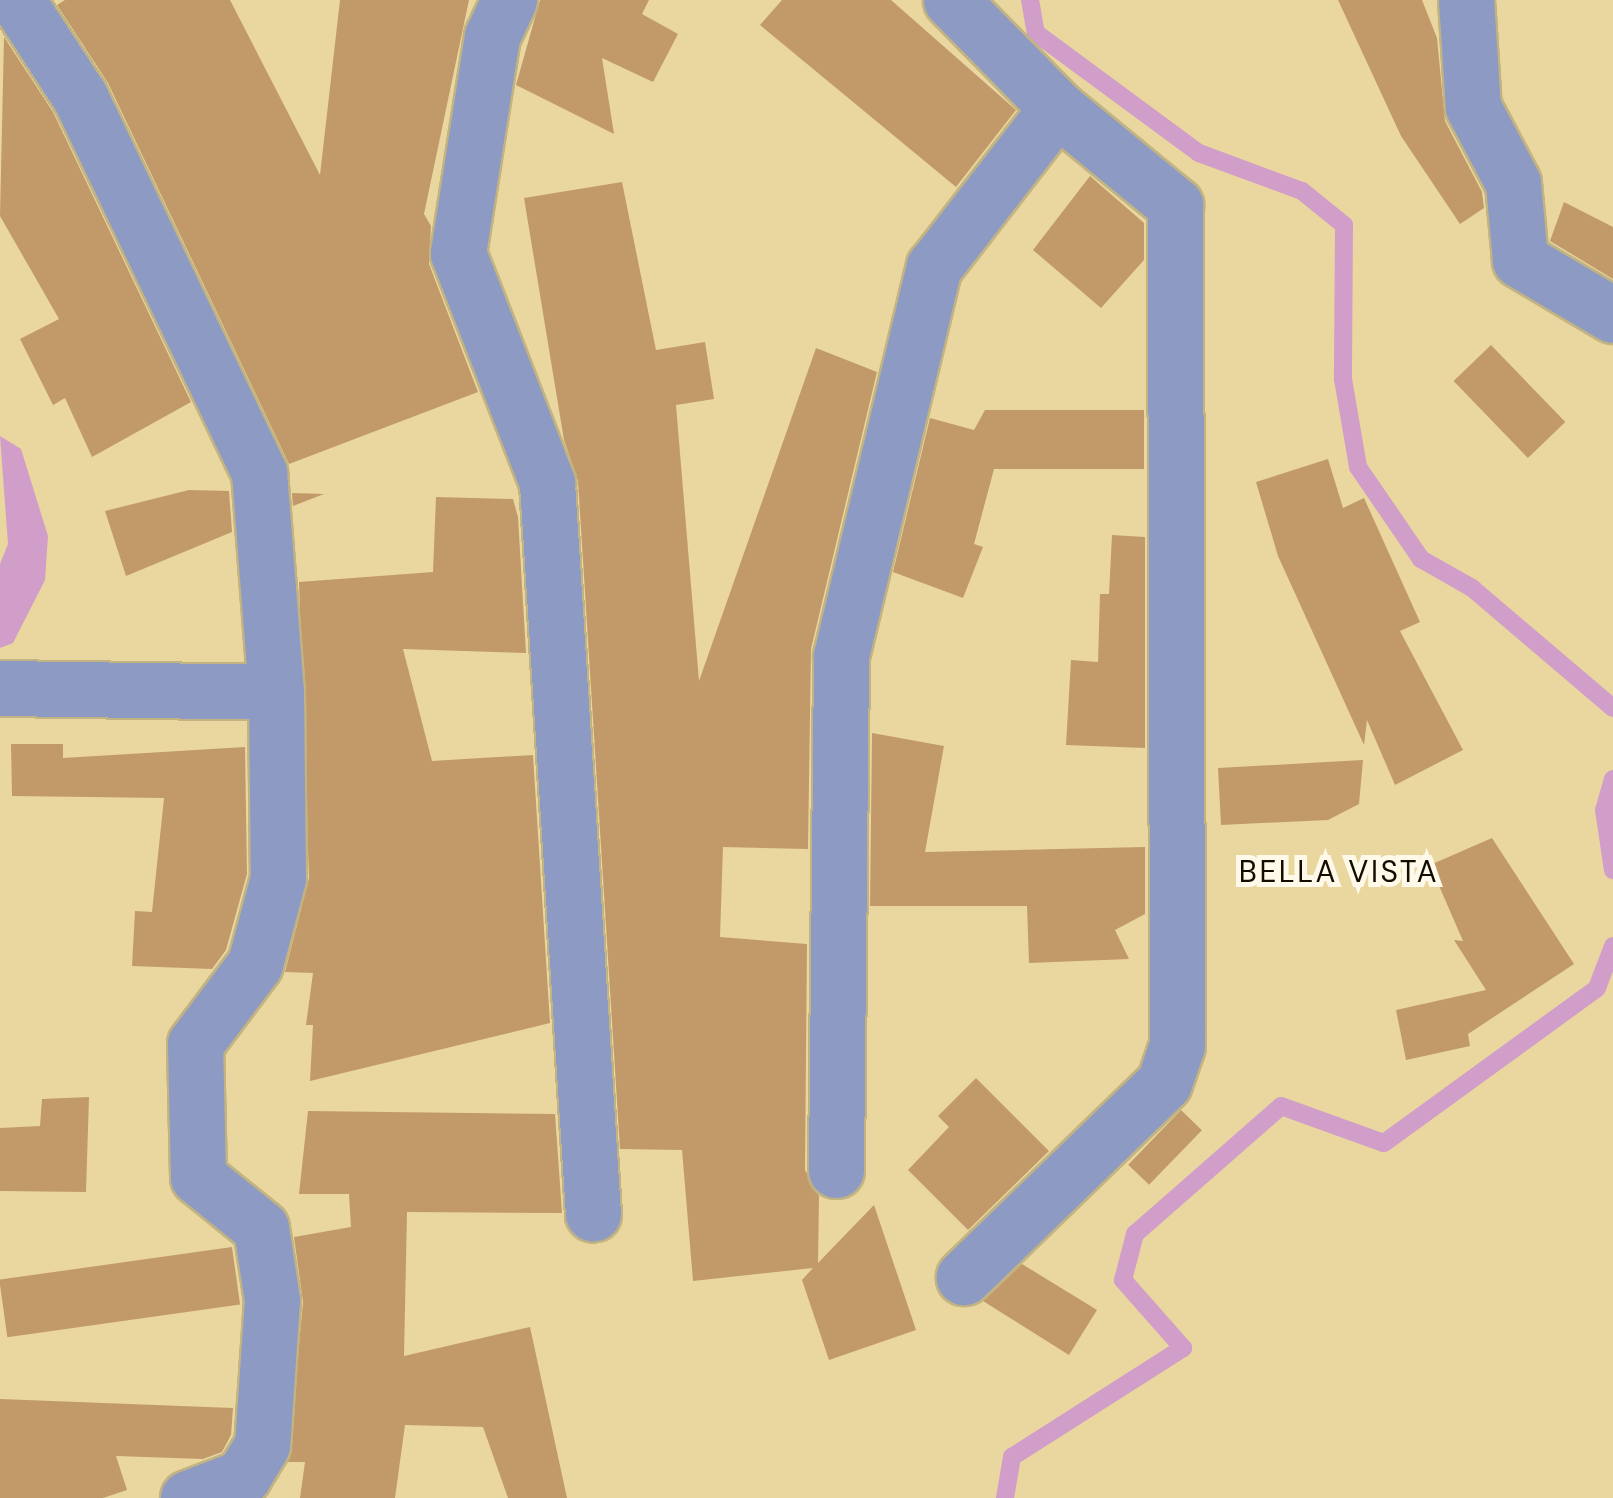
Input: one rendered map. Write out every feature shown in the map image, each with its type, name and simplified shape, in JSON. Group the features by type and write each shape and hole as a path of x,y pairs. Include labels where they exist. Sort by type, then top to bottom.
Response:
{"street":[{"path":"17,0 80,98 259,472 276,692 278,878 255,964 195,1044 198,1177 261,1228 272,1300 262,1445 243,1477 188,1498"},
{"path":"509,0 492,36 458,252 547,484 593,1214"},
{"path":"951,0 1056,108 1175,205 1178,1045 1164,1083 964,1277"},
{"path":"1466,0 1473,107 1513,183 1520,260 1613,315"},
{"path":"836,1170 841,656 934,267 1056,108"},
{"path":"0,688 276,692"}],"shaded area":[{"path":"0,436 21,449 48,536 45,580 13,643 0,648 0,564 8,544"}],"building":[{"path":"65,0 230,0 320,175 340,0 469,0 424,214 431,226 429,264 478,392 289,464 108,83 57,5"},
{"path":"540,0 649,0 642,14 678,34 653,82 602,58 614,134 516,85"},
{"path":"782,0 891,0 1016,110 956,187 760,25"},
{"path":"1338,0 1422,0 1437,38 1445,121 1482,192 1484,208 1460,224 1401,136"},
{"path":"4,37 53,112 191,402 92,457 65,398 53,405 20,339 59,319 0,216"},
{"path":"1090,176 1144,223 1144,260 1101,308 1033,250"},
{"path":"622,182 656,350 705,342 714,399 676,405 699,681 816,348 877,372 811,649 808,849 723,847 720,937 807,944 805,1170 819,1196 818,1263 874,1205 916,1330 829,1360 802,1280 813,1268 693,1281 682,1150 620,1149 578,481 564,440 524,198"},
{"path":"1564,202 1613,227 1613,279 1550,241"},
{"path":"1491,345 1565,422 1528,458 1454,381"},
{"path":"985,410 1144,410 1144,469 994,469 974,544 983,547 963,598 893,572 930,418 974,430"},
{"path":"1328,459 1343,508 1364,498 1420,622 1400,631 1463,750 1395,785 1367,720 1364,745 1278,556 1256,482"},
{"path":"189,490 229,491 232,532 126,576 105,511"},
{"path":"292,493 324,494 293,506"},
{"path":"436,497 513,499 518,517 526,653 403,649 432,761 533,755 550,1023 310,1081 313,1025 306,1025 313,973 285,972 309,878 299,582 433,572"},
{"path":"1112,535 1145,537 1145,748 1066,745 1071,660 1098,662 1100,594 1109,594"},
{"path":"872,733 944,746 925,852 1145,847 1145,914 1115,930 1129,959 1029,963 1027,906 870,906"},
{"path":"11,744 63,744 63,758 245,747 247,874 226,950 212,969 132,966 135,911 152,912 164,798 12,796"},
{"path":"1363,760 1359,804 1328,820 1221,825 1218,768"},
{"path":"1492,838 1574,964 1468,1034 1470,1046 1406,1060 1396,1010 1486,990 1454,940 1463,941 1430,865"},
{"path":"976,1078 1049,1151 968,1230 908,1170 949,1127 938,1116"},
{"path":"89,1097 86,1192 0,1191 0,1128 40,1126 42,1099"},
{"path":"1181,1110 1202,1130 1149,1185 1128,1165"},
{"path":"308,1111 555,1114 562,1213 407,1212 404,1356 530,1327 567,1498 508,1498 483,1427 405,1425 395,1498 300,1498 305,1462 288,1462 303,1302 294,1237 351,1227 349,1194 299,1194"},
{"path":"232,1247 240,1304 7,1337 0,1280"},
{"path":"1022,1264 1097,1310 1069,1355 983,1301"},
{"path":"0,1399 233,1408 231,1435 222,1452 203,1459 116,1456 127,1490 103,1498 0,1498"}],"waterway":[{"path":"1030,0 1036,33 1199,153 1302,191 1344,225 1343,379 1358,467 1421,559 1472,588 1613,708"},
{"path":"1613,779 1604,810 1613,870"},
{"path":"1005,1498 1012,1457 1183,1348 1123,1280 1135,1234 1281,1106 1384,1143 1597,988 1613,946"}],"district":[{"name":"BELLA VISTA","path":"1339,872"}]}
